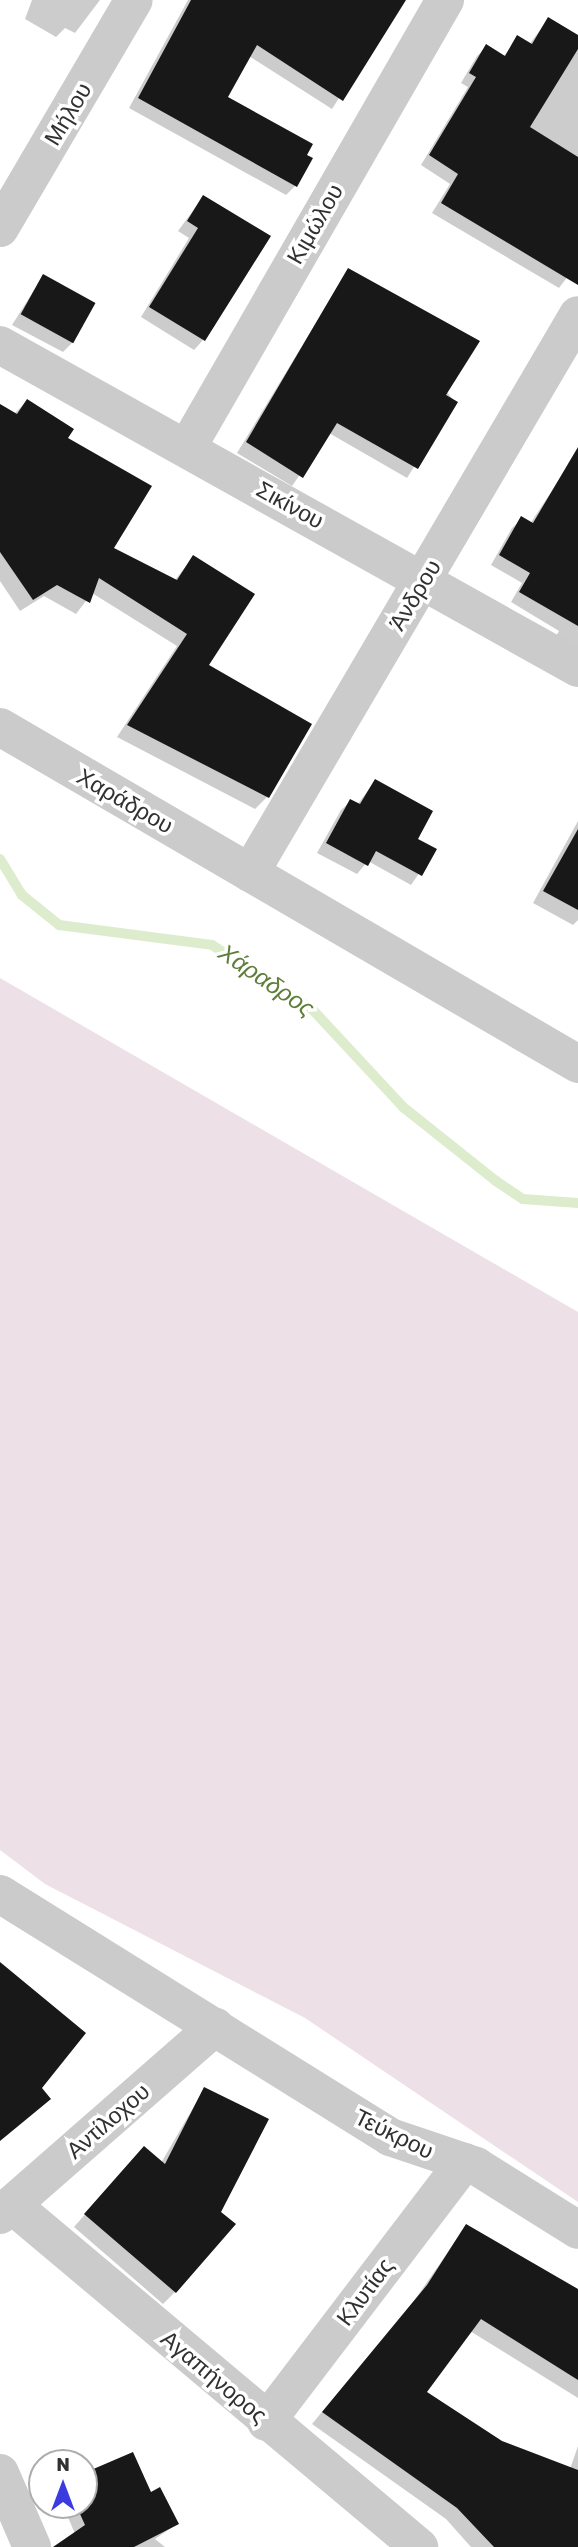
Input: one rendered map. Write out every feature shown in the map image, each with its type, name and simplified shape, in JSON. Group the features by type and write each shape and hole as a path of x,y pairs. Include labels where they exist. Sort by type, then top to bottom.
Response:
{"street":[{"name":"Μήλου","path":"0,228 134,0"},
{"name":"Κιμώλου","path":"187,448 445,0"},
{"name":"Άνδρου","path":"250,873 578,315"},
{"name":"Σικίνου","path":"0,345 578,668"},
{"name":"Χαράδρου","path":"0,727 578,1064"},
{"name":"Τεύκρου","path":"0,1894 390,2137 464,2162 578,2230"},
{"name":"Αντίλοχου","path":"6,2210 215,2027"},
{"name":"Κλυτίας","path":"266,2422 464,2162"},
{"name":"Αγαπήνορος","path":"6,2210 419,2547"},
{"path":"0,2473 32,2547"}],"shaded area":[{"path":"0,978 578,1312 578,2202 305,2018 45,1884 0,1850"}],"building":[{"path":"191,0 406,0 343,101 257,45 228,97 313,144 307,155 313,158 297,187 138,98"},
{"path":"548,17 578,35 578,49 530,127 578,157 578,285 441,203 458,174 429,155 476,77 469,73 486,44 505,56 517,35 532,44"},
{"path":"203,195 271,236 205,341 149,307 198,228 187,221"},
{"path":"348,268 480,341 446,395 458,402 418,469 337,423 303,478 246,442"},
{"path":"43,274 95,303 73,343 21,314"},
{"path":"27,399 74,429 68,438 152,486 114,548 177,580 193,555 255,594 209,665 312,724 269,798 127,725 187,634 99,578 90,603 57,585 33,600 0,552 0,404 17,414"},
{"path":"578,447 578,626 519,592 530,573 499,555 521,516 533,523"},
{"path":"375,779 433,811 418,839 437,849 422,876 376,851 368,866 326,843 350,799 360,804"},
{"path":"578,829 578,910 543,891"},
{"path":"0,1962 86,2033 42,2088 51,2099 0,2141"},
{"path":"204,2087 269,2119 221,2212 236,2224 176,2293 84,2214 144,2146 165,2164"},
{"path":"466,2224 578,2289 578,2380 481,2319 427,2392 502,2441 578,2470 578,2547 494,2547 457,2508 322,2412 427,2285"},
{"path":"133,2452 151,2492 160,2487 179,2524 134,2547 53,2547 85,2525 82,2519 98,2519 98,2467"}],"waterway":[{"name":"Χάραδρος","path":"0,859 22,895 59,925 212,945 312,1009 403,1107 496,1181 523,1199 578,1203"}]}
